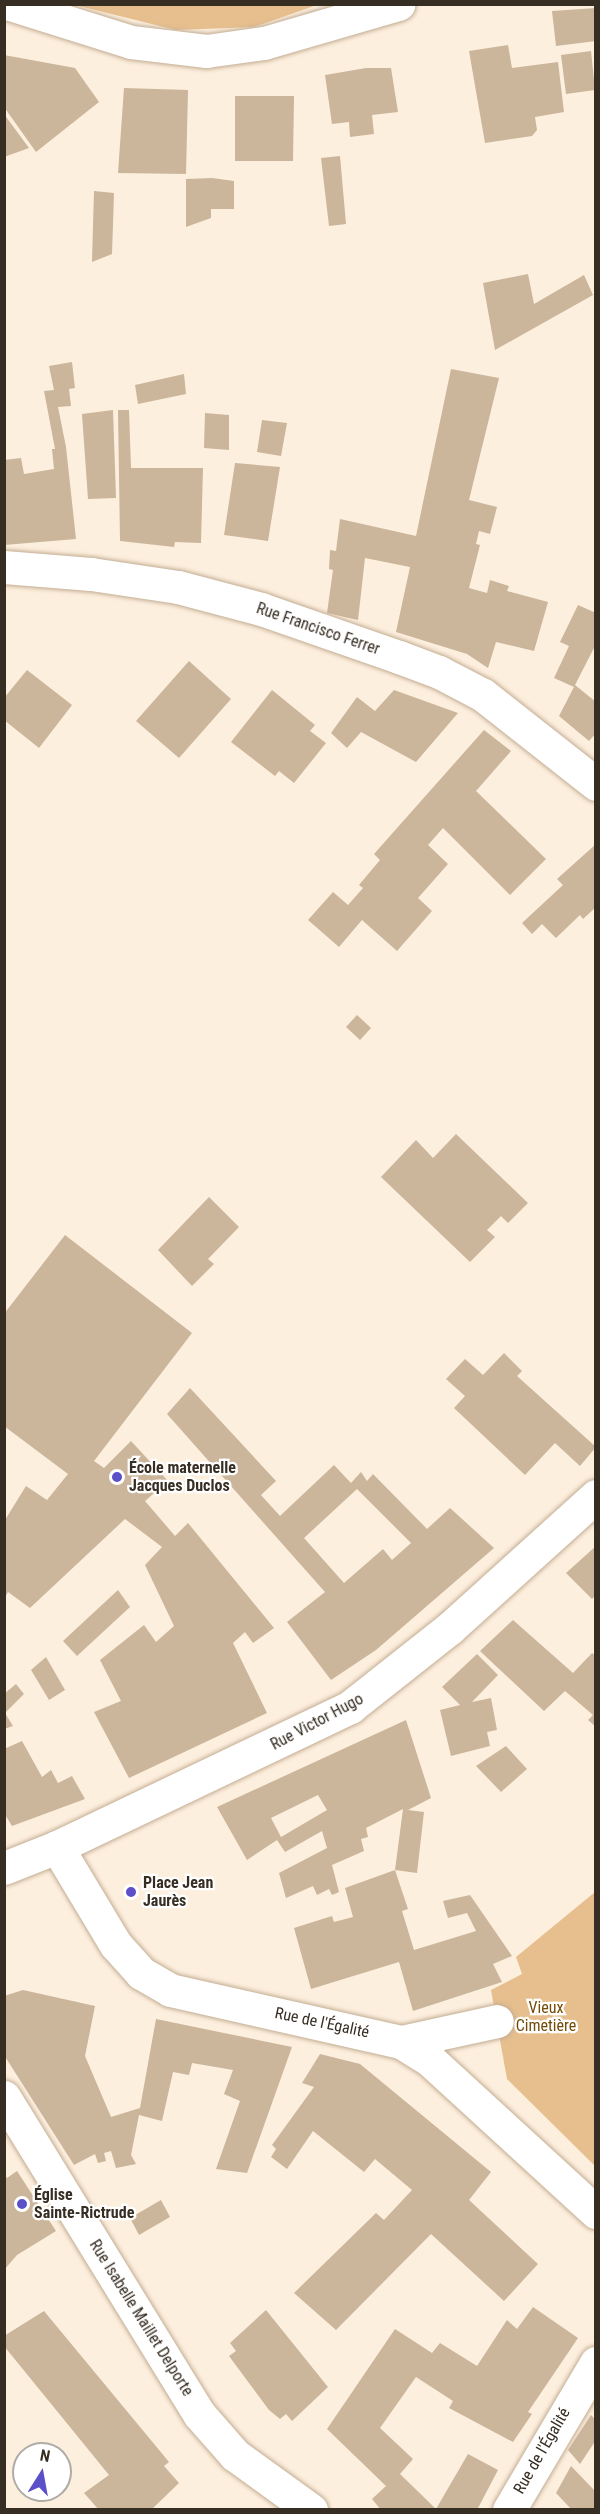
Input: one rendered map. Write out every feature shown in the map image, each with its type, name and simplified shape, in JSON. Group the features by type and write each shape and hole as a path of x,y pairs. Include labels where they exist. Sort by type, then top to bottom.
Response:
{"street":[{"path":"10,4 131,42 206,51 264,44 398,4"},
{"name":"Rue Francisco Ferrer","path":"4,567 91,574 178,587 261,609 399,657 439,672 483,695 596,784"},
{"name":"Rue Victor Hugo","path":"57,1847 325,1721 375,1691 596,1496"},
{"path":"4,1868 57,1847"},
{"name":"Rue de l'Égalité","path":"57,1847 116,1945 128,1961 155,1983 170,1990 401,2042 430,2061 596,2212"},
{"path":"401,2042 497,2021"},
{"name":"Rue Isabelle Maillet Delporte","path":"4,2097 199,2414 235,2455 311,2510"},
{"name":"Rue de l'Égalité","path":"508,2510 596,2363"}],"green space":[{"path":"75,5 317,5 254,27 176,30"},
{"name":"Vieux Cimetière","path":"595,1892 595,2166 507,2079 491,1990 522,1974 516,1957"}],"building":[{"path":"596,8 596,41 556,46 552,11"},
{"path":"508,45 512,68 558,62 564,112 535,117 537,130 532,136 485,143 469,51"},
{"path":"591,51 595,90 566,94 561,55"},
{"path":"4,55 75,68 99,102 36,152 4,107"},
{"path":"366,68 391,68 398,112 372,115 374,134 350,137 349,122 332,124 325,75"},
{"path":"124,88 188,90 186,174 118,173"},
{"path":"235,96 294,96 293,161 235,161"},
{"path":"4,114 29,148 4,157"},
{"path":"340,156 346,224 329,226 321,158"},
{"path":"212,178 234,181 234,209 211,209 211,218 186,227 186,179"},
{"path":"94,191 114,193 112,254 92,262"},
{"path":"528,274 534,304 584,275 593,295 495,350 483,283"},
{"path":"72,362 75,388 69,389 71,406 58,407 66,447 76,539 4,545 4,460 21,458 24,474 54,469 52,449 55,449 44,391 54,390 49,366"},
{"path":"451,369 499,378 469,500 497,507 490,534 479,531 476,544 480,545 469,588 487,593 490,580 509,586 507,591 548,602 534,651 496,642 488,668 467,654 396,632 410,567 365,558 358,620 327,613 333,570 329,569 330,550 336,551 340,519 416,536"},
{"path":"184,374 186,394 138,404 135,385"},
{"path":"113,410 116,498 88,499 82,414"},
{"path":"118,410 129,410 131,468 203,468 201,543 175,542 174,547 120,541"},
{"path":"205,413 229,415 229,450 204,448"},
{"path":"262,420 287,423 281,456 257,452"},
{"path":"235,463 280,467 268,541 224,535"},
{"path":"578,605 596,613 596,644 575,685 596,702 596,733 589,741 559,716 574,687 554,678 569,646 560,642"},
{"path":"189,661 231,699 179,758 136,721"},
{"path":"27,670 72,705 39,748 4,720 4,698"},
{"path":"272,690 315,725 310,731 326,743 294,783 279,771 275,776 231,742"},
{"path":"394,690 458,713 416,762 361,732 347,748 331,733 357,697 375,711"},
{"path":"484,730 511,751 476,791 546,859 510,895 443,828 428,845 448,864 418,898 432,911 397,951 362,920 339,947 308,920 333,892 348,905 363,888 359,885 380,860 374,854"},
{"path":"596,844 596,907 583,919 580,915 556,938 542,924 532,934 522,923 563,885 557,879"},
{"path":"357,1015 371,1028 360,1040 346,1027"},
{"path":"456,1134 528,1203 508,1223 501,1216 487,1230 495,1237 470,1262 381,1177 416,1140 433,1158"},
{"path":"209,1197 239,1227 208,1259 214,1264 192,1286 158,1250"},
{"name":"École maternelle Jacques Duclos","path":"65,1235 192,1333 94,1461 104,1468 131,1441 168,1481 145,1501 175,1536 188,1523 274,1628 253,1643 245,1632 233,1643 267,1713 129,1778 94,1712 121,1701 100,1660 144,1625 156,1642 174,1626 145,1565 162,1547 125,1519 30,1608 8,1592 5,1597 5,1520 26,1486 47,1500 68,1474 4,1426 4,1314"},
{"path":"504,1353 522,1371 517,1376 596,1447 580,1466 555,1443 525,1475 454,1408 465,1396 446,1379 465,1359 483,1375"},
{"path":"190,1388 276,1481 261,1495 280,1516 334,1465 351,1483 361,1472 367,1481 373,1474 427,1529 450,1508 494,1548 376,1650 331,1680 287,1622 325,1592 167,1414","holes":["357,1489 411,1543 392,1560 383,1549 344,1583 304,1538"]},
{"path":"596,1546 596,1595 592,1599 566,1573"},
{"path":"118,1590 130,1607 77,1656 63,1641"},
{"path":"513,1620 573,1673 592,1653 596,1656 596,1727 588,1720 593,1715 565,1691 544,1711 480,1651"},
{"path":"477,1654 498,1675 472,1702 491,1698 497,1730 487,1732 490,1746 451,1756 440,1710 460,1705 442,1687"},
{"path":"46,1657 65,1690 49,1700 31,1670"},
{"path":"16,1684 24,1694 5,1713 13,1726 4,1729 4,1694"},
{"path":"406,1720 431,1798 408,1810 424,1812 417,1873 395,1870 403,1809 366,1828 368,1837 361,1839 364,1851 332,1865 339,1892 332,1895 329,1889 317,1895 313,1886 286,1898 279,1873 327,1848 322,1831 285,1852 277,1840 247,1860 217,1807","holes":["318,1795 327,1810 281,1837 271,1818"]},
{"path":"22,1741 42,1777 51,1770 58,1783 72,1776 85,1799 12,1826 4,1813 4,1749"},
{"path":"506,1746 527,1769 501,1792 476,1766"},
{"path":"395,1870 408,1909 402,1911 414,1950 476,1931 467,1913 448,1918 443,1901 470,1895 512,1956 493,1964 502,1982 413,2011 399,1962 311,1989 294,1928 332,1916 334,1922 353,1917 345,1888"},
{"path":"23,1990 95,2006 85,2056 111,2117 140,2108 156,2019 292,2047 247,2173 216,2169 240,2101 224,2094 233,2070 192,2063 189,2075 173,2072 162,2121 139,2115 131,2155 136,2164 116,2168 111,2151 104,2153 106,2161 98,2163 95,2154 74,2165 4,2055 4,1996"},
{"path":"320,2054 360,2064 491,2172 469,2200 538,2264 504,2301 431,2234 336,2330 294,2293 376,2213 384,2220 412,2190 375,2159 364,2172 313,2131 287,2169 271,2157 276,2149 272,2145 314,2087 302,2083"},
{"name":"Église Sainte-Rictrude","path":"17,2171 56,2231 17,2255 4,2270 4,2174 7,2178"},
{"path":"161,2200 170,2217 139,2235 130,2218"},
{"path":"533,2307 578,2338 528,2412 532,2414 513,2442 449,2408 453,2401 416,2377 380,2428 413,2459 400,2474 436,2509 468,2454 498,2470 477,2510 381,2510 372,2499 386,2486 327,2429 395,2329 432,2353 440,2343 477,2366 507,2320 517,2329"},
{"path":"266,2310 328,2387 292,2421 286,2414 280,2419 269,2410 229,2356 236,2351 230,2343"},
{"path":"44,2311 169,2462 164,2466 179,2483 151,2510 99,2510 84,2493 109,2475 4,2346 4,2336"},
{"path":"591,2415 596,2420 596,2440 580,2464 568,2450"},
{"path":"571,2466 596,2492 596,2510 572,2510 556,2493"}],"place":[{"name":"École maternelle Jacques Duclos","path":"117,1477"},
{"name":"Place Jean Jaurès","path":"131,1892"},
{"name":"Église Sainte-Rictrude","path":"22,2204"}]}
